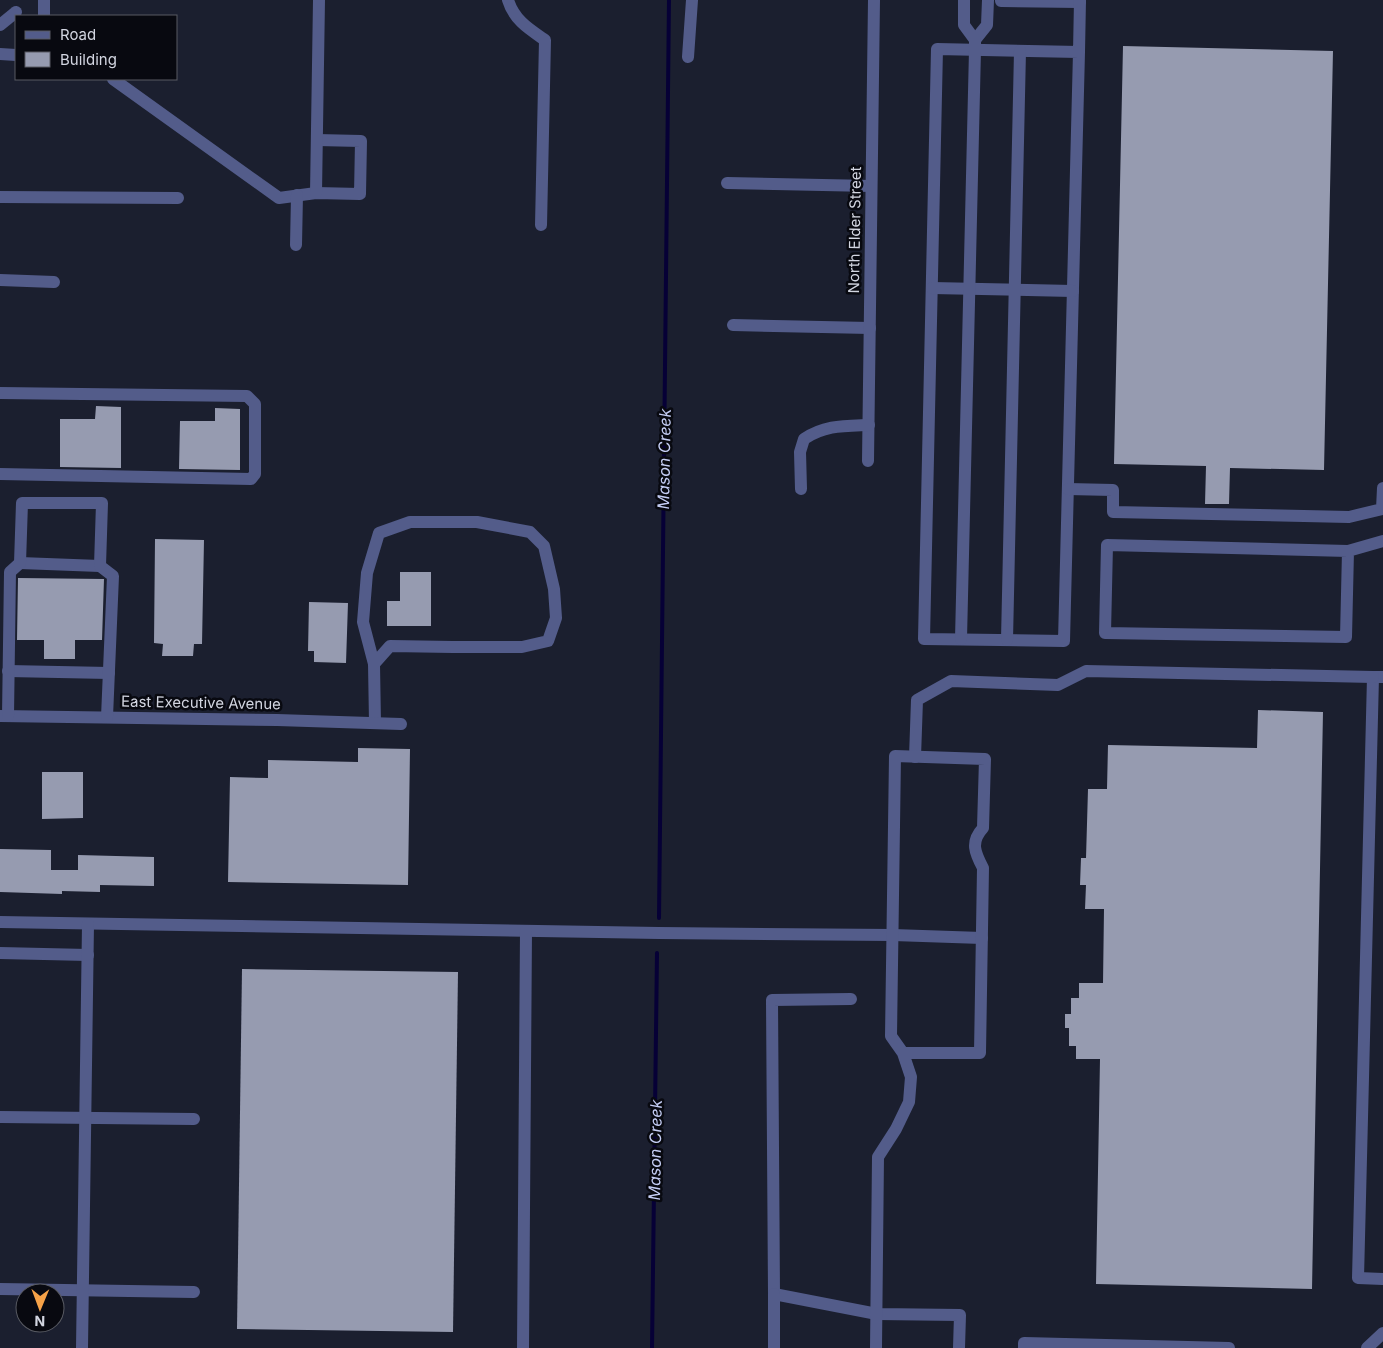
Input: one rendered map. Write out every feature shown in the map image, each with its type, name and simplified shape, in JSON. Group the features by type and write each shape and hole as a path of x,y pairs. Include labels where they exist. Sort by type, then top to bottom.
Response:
{"street":[{"path":"44,0 44,15"},
{"path":"316,193 319,0"},
{"path":"508,0 522,24 545,40 541,225"},
{"path":"688,57 692,0"},
{"name":"North Elder Street","path":"868,461 874,0"},
{"path":"964,0 964,25 975,45"},
{"path":"961,639 975,45 987,25 988,0"},
{"path":"1000,0 1080,1 1079,52 1064,641 924,639 937,49 975,45 1020,51 1079,52"},
{"path":"0,25 16,12"},
{"path":"1007,640 1020,51"},
{"path":"0,54 15,55"},
{"path":"114,80 279,198 316,193 360,194 361,141 317,140"},
{"path":"727,183 871,186"},
{"path":"296,245 297,195"},
{"path":"0,197 178,198"},
{"path":"0,280 54,282"},
{"path":"932,288 1073,291"},
{"path":"733,326 870,328"},
{"path":"0,393 247,396 256,404 255,474 251,479 0,474"},
{"path":"801,489 800,452 804,439 828,427 868,425"},
{"path":"1068,489 1113,490 1112,512 1349,517 1382,509 1383,488"},
{"path":"20,563 22,503 102,503 100,566"},
{"path":"374,664 390,646 452,648 522,647 548,641 556,618 554,589 544,546 530,532 478,522 410,522 379,533 367,573 363,622 374,664 375,724"},
{"path":"1348,551 1346,638 1105,633 1107,545 1348,551 1383,541"},
{"path":"4,716 8,671 10,572 20,563 100,566 113,576 107,718"},
{"path":"8,671 108,673"},
{"path":"915,757 917,700 951,681 1058,685 1086,672 1378,677 1358,1278 1383,1279"},
{"name":"East Executive Avenue","path":"4,716 401,724"},
{"path":"876,1348 878,1157 896,1129 909,1102 911,1077 903,1054 891,1036 895,756 985,759 983,828 976,836 975,853 983,868 980,1054 903,1054"},
{"path":"0,922 982,938"},
{"path":"82,1348 88,924"},
{"path":"523,1348 526,931"},
{"path":"0,953 88,955"},
{"path":"774,1348 772,1000 851,999"},
{"path":"0,1117 194,1119"},
{"path":"0,1289 194,1292"},
{"path":"774,1294 877,1314 960,1315 960,1348"},
{"path":"1367,1348 1383,1333"},
{"path":"1024,1348 1024,1343 1228,1348"}],"building":[{"path":"1123,46 1333,51 1324,470 1230,468 1229,504 1205,504 1206,466 1114,464"},
{"path":"96,406 121,407 121,468 60,467 60,419 95,419"},
{"path":"215,408 240,409 240,470 179,469 180,421 215,421"},
{"path":"155,539 204,540 202,644 194,644 193,656 162,656 163,644 154,643"},
{"path":"400,572 431,572 431,626 387,626 387,601 400,601"},
{"path":"18,578 104,579 102,640 75,640 75,659 44,659 44,640 17,640"},
{"path":"309,602 348,603 346,663 314,662 314,651 308,651"},
{"path":"1258,710 1323,712 1312,1289 1096,1284 1100,1059 1076,1059 1076,1046 1069,1046 1069,1028 1065,1028 1065,1014 1071,1014 1071,998 1079,998 1079,983 1103,983 1104,909 1085,909 1086,885 1080,885 1081,858 1086,858 1088,789 1107,789 1108,745 1257,748"},
{"path":"358,748 410,749 408,885 228,882 230,777 268,778 268,760 358,762"},
{"path":"42,772 83,772 83,818 42,819"},
{"path":"0,849 51,850 51,870 78,870 78,855 154,857 154,886 100,885 100,892 62,891 62,894 0,892"},
{"path":"242,969 458,972 453,1332 237,1329"}],"waterway":[{"name":"Mason Creek","path":"659,918 669,0"},
{"name":"Mason Creek","path":"652,1348 657,953"}]}
